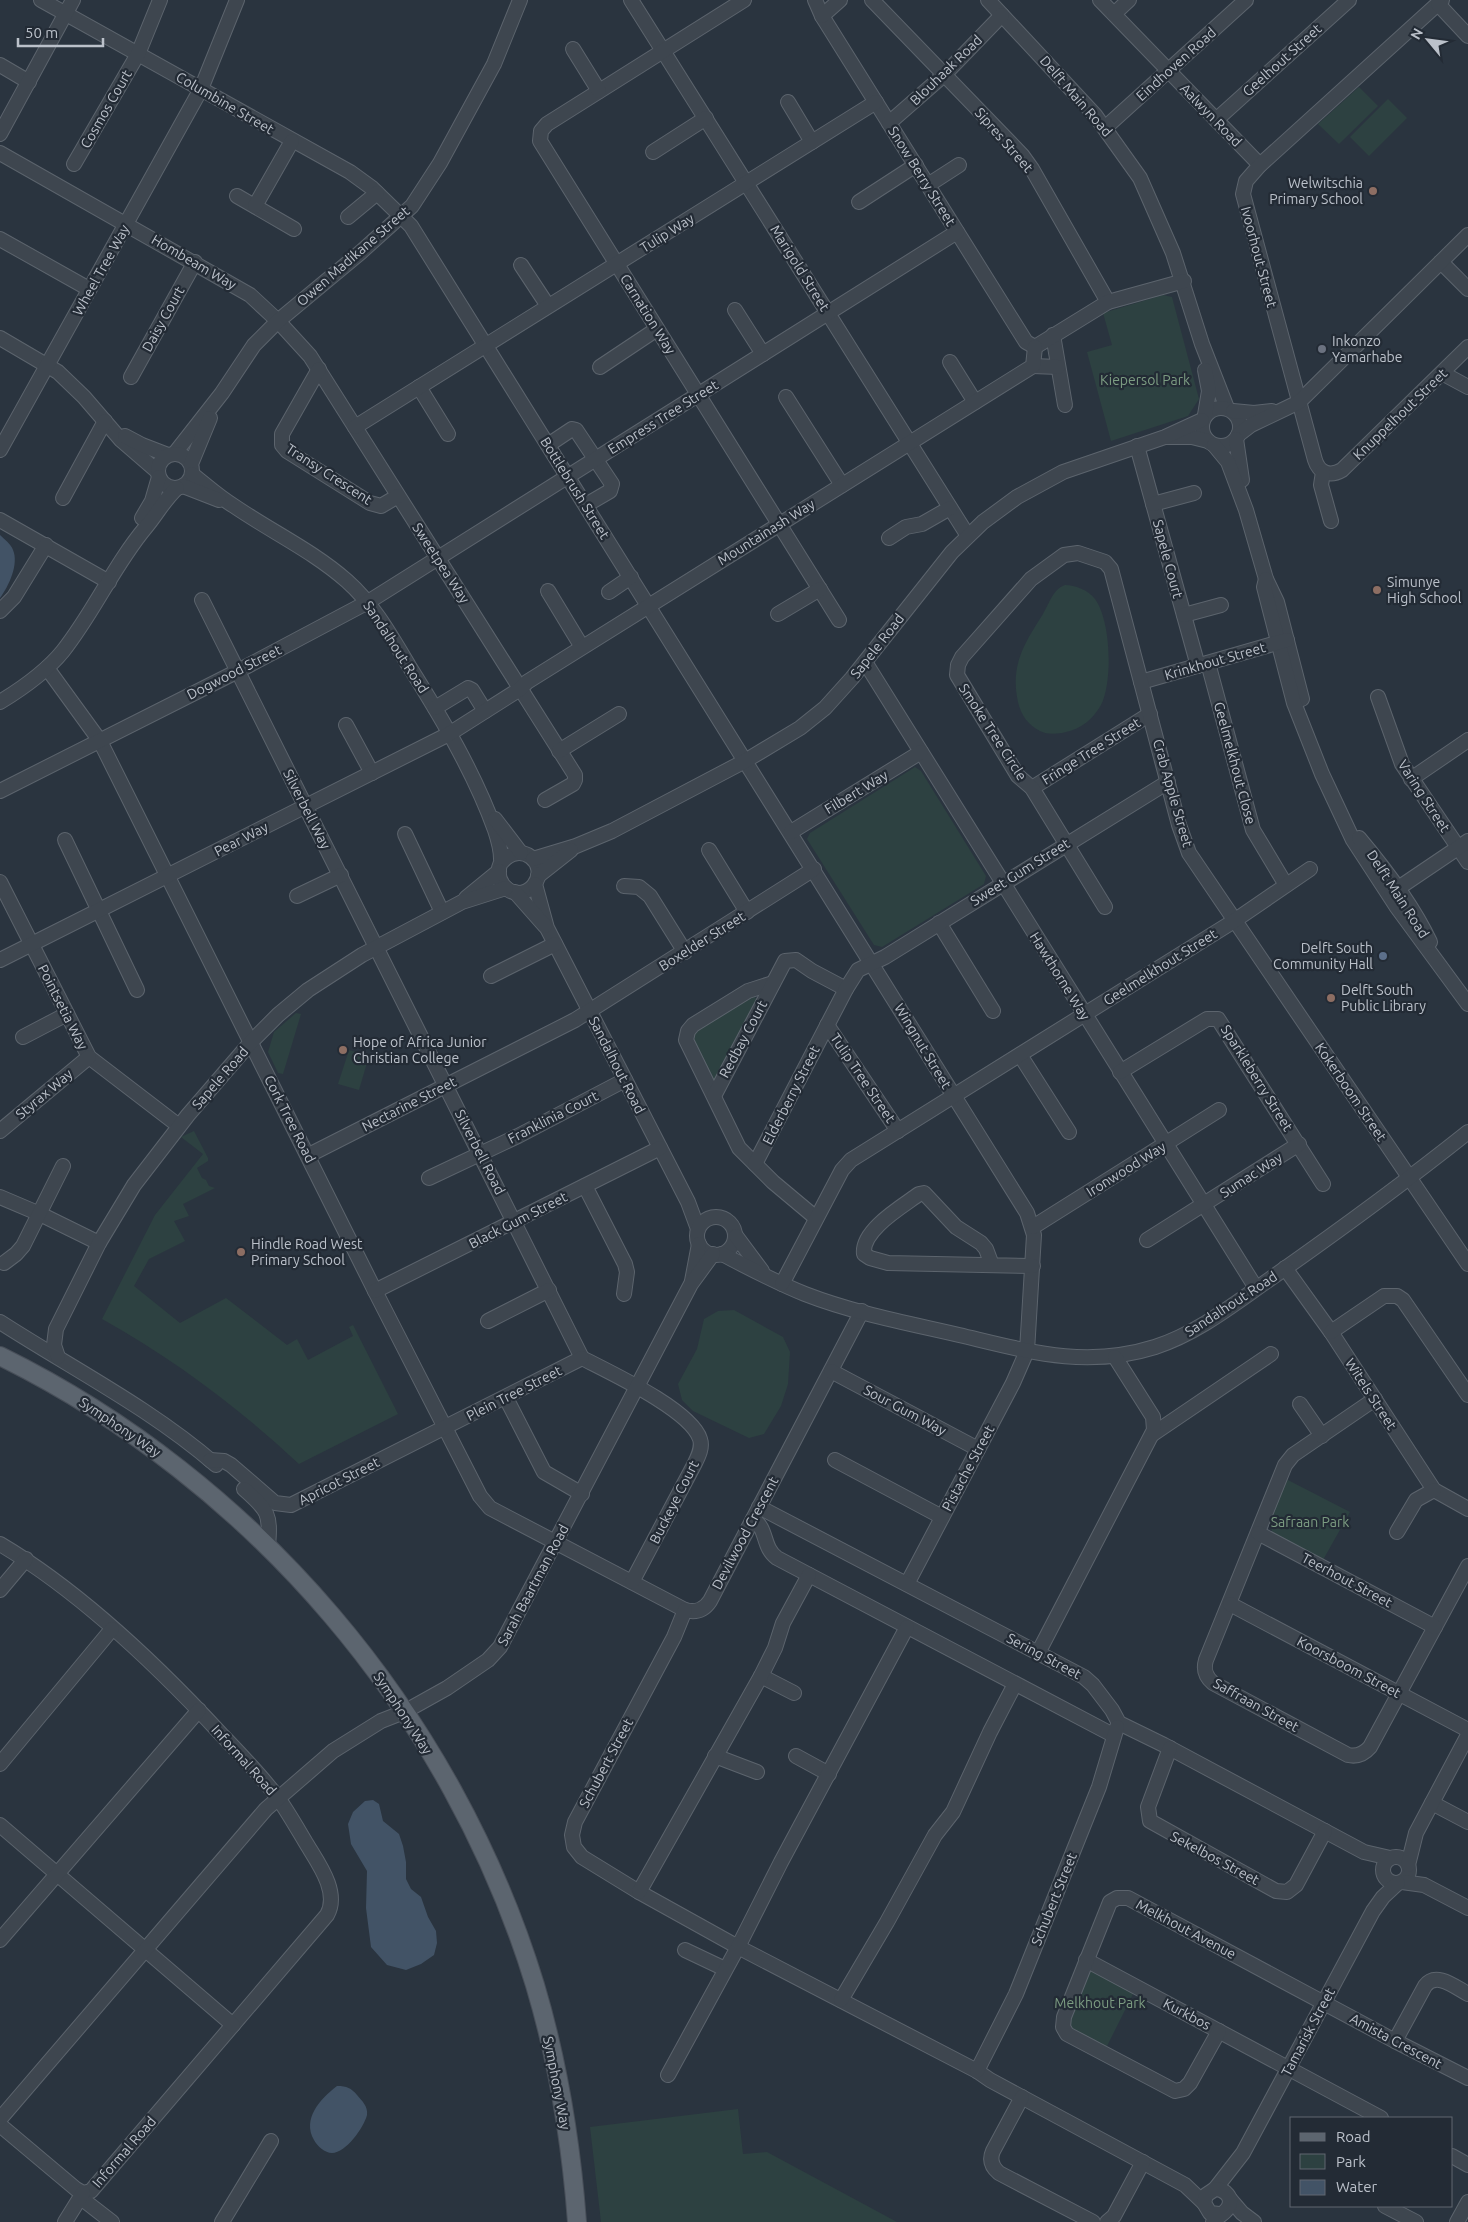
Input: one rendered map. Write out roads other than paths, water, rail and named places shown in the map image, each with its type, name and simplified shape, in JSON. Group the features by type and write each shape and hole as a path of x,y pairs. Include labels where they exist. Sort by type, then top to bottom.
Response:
{"main road":[{"name":"Symphony Way","path":"0,1356 94,1408 138,1437 225,1506 301,1580 357,1645 404,1712 471,1826 497,1882 523,1950 541,2008 556,2071 568,2141 578,2222"}],"street":[{"name":"Columbine Street","path":"41,0 350,172 377,193 401,217"},
{"path":"0,134 74,0"},
{"name":"Cosmos Court","path":"74,164 138,54 160,0"},
{"name":"Wheel Tree Way","path":"0,450 201,89 237,0"},
{"name":"Owen Madikane Street","path":"172,454 222,393 247,353 278,321 361,252 412,206 474,102 494,64 520,0"},
{"name":"Marigold Street","path":"631,0 968,536"},
{"name":"Carnation Way","path":"744,0 547,124 541,131 540,141 839,620"},
{"name":"Snow Berry Street","path":"815,0 822,16 1026,342 1034,347"},
{"path":"822,16 840,0"},
{"name":"Sipres Street","path":"872,0 1013,146 1032,169 1108,302"},
{"name":"Delft Main Road","path":"988,0 1106,127 1140,178 1161,223 1184,281 1202,344 1230,410"},
{"name":"Aalwyn Road","path":"1100,0 1260,166"},
{"path":"1114,14 1129,0"},
{"name":"Eindhoven Road","path":"1106,127 1246,0"},
{"name":"Geelhout Street","path":"1216,120 1348,0"},
{"path":"1440,2 1468,36"},
{"name":"Ivoorhout Street","path":"1331,521 1321,484 1326,473 1316,465 1243,198 1246,181 1260,166 1440,2"},
{"name":"Blouhaak Road","path":"889,123 944,74 1002,15"},
{"path":"572,49 599,91"},
{"path":"0,65 29,82"},
{"path":"788,102 812,142"},
{"name":"Tulip Way","path":"355,427 876,102"},
{"path":"653,152 706,118"},
{"path":"255,206 292,141"},
{"name":"Hombeam Way","path":"0,153 195,262 250,295 278,321"},
{"path":"859,202 916,165"},
{"path":"928,185 959,165"},
{"path":"348,217 377,193"},
{"path":"237,196 294,229"},
{"name":"Bottlebrush Street","path":"401,217 411,226 745,761"},
{"name":"Empress Tree Street","path":"368,602 957,232"},
{"path":"1280,410 1254,413 1215,408 1204,417 1202,431 1211,443 1226,446 1246,428 1299,402 1468,235"},
{"path":"0,239 89,289"},
{"name":"Daisy Court","path":"131,377 195,262"},
{"path":"1441,262 1468,289"},
{"path":"521,265 548,306"},
{"path":"1058,367 1033,366 1032,355 1034,347 1108,302 1184,281"},
{"path":"735,310 762,354"},
{"name":"Sweetpea Way","path":"278,321 310,356 559,751 575,780 573,784 545,800"},
{"path":"600,366 657,329"},
{"path":"1052,335 1065,404"},
{"path":"0,338 48,365 69,381 127,446 158,474 164,484 180,487"},
{"name":"Delft Main Road","path":"1202,344 1209,391 1204,417"},
{"name":"Knuppelhout Street","path":"1326,473 1342,470 1468,347"},
{"path":"950,362 975,402"},
{"name":"Mountainash Way","path":"449,734 582,647 1033,366"},
{"name":"Transy Crescent","path":"319,370 282,434 280,440 282,445 287,451 370,503 385,505 398,496"},
{"path":"1442,373 1468,387"},
{"path":"419,387 448,434"},
{"name":"Owen Madikane Street","path":"192,469 222,393"},
{"path":"786,397 842,485"},
{"path":"1230,410 1240,425 1237,437"},
{"name":"Sapele Road","path":"527,856 576,846 612,831 745,761 790,734 809,721 839,693 937,569 968,536 1005,505 1048,479 1165,437 1204,417"},
{"path":"62,498 105,421"},
{"path":"548,445 572,429 576,430 612,484 610,491 586,505"},
{"path":"0,702 26,686 62,653 78,631 137,536 167,497 189,481 192,469 185,456 142,445 115,432"},
{"name":"Sapele Road","path":"1165,437 1192,437 1211,443"},
{"name":"Delft Main Road","path":"1237,437 1246,510"},
{"name":"Delft Main Road","path":"1211,443 1228,462 1246,510 1266,579 1264,587 1283,642 1294,703 1322,774 1357,848 1393,892 1442,968 1468,1004"},
{"name":"Sapele Court","path":"1137,446 1184,615 1203,664"},
{"path":"137,536 139,525 152,501 161,460 172,454"},
{"name":"Sandalhout Road","path":"192,469 234,506 318,558 347,581 368,602 435,708 488,811 500,846 500,866"},
{"name":"Sandalhout Road","path":"180,487 234,506"},
{"name":"Sapele Court","path":"1153,504 1194,493"},
{"path":"889,538 906,527 922,524 950,508"},
{"path":"0,520 109,582"},
{"path":"0,611 19,589 46,545"},
{"name":"Smoke Tree Circle","path":"1105,907 1032,788 1018,776 957,675 958,665 962,657 1031,579 1064,555 1073,552 1100,560 1108,565 1150,714"},
{"path":"609,592 631,577"},
{"path":"778,614 820,590"},
{"path":"548,591 582,647"},
{"name":"Silverbell Way","path":"202,600 377,947"},
{"name":"Dogwood Street","path":"0,791 238,671 368,602"},
{"name":"Sapele Court","path":"1184,615 1221,605"},
{"name":"Krinkhout Street","path":"1141,682 1283,642"},
{"name":"Hawthorne Way","path":"865,662 1256,1288"},
{"name":"Geelmelkhout Close","path":"1203,664 1253,830 1286,885"},
{"name":"Cork Tree Road","path":"47,668 100,741 445,1428 486,1504 556,1543"},
{"path":"435,708 468,688 472,690 485,711"},
{"name":"Varing Street","path":"1378,697 1398,754 1411,779 1463,844 1468,862"},
{"path":"559,751 619,714"},
{"name":"Crab Apple Street","path":"1150,714 1179,825 1190,853 1234,921"},
{"name":"Fringe Tree Street","path":"1032,788 1150,714"},
{"path":"346,725 372,773"},
{"name":"Pear Way","path":"0,960 449,734"},
{"path":"1411,779 1468,740"},
{"name":"Filbert Way","path":"791,832 921,752"},
{"name":"Wingnut Street","path":"745,761 1027,1213 1033,1227 1033,1266 1027,1351"},
{"name":"Sweet Gum Street","path":"872,962 885,957 1168,782"},
{"name":"Sandalhout Road","path":"488,811 527,856"},
{"path":"405,834 442,912"},
{"path":"65,840 137,990"},
{"path":"1393,892 1463,844"},
{"name":"Sapele Road","path":"537,880 576,846"},
{"path":"708,850 747,912"},
{"path":"508,856 527,856 538,867 537,880 526,891 510,890 500,880 500,866 508,856"},
{"name":"Sapele Road","path":"462,902 500,866"},
{"path":"1234,921 1310,869"},
{"name":"Boxelder Street","path":"589,1011 814,870"},
{"path":"297,896 341,875"},
{"name":"Sandalhout Road","path":"537,880 547,928 688,1202 699,1236"},
{"name":"Pointsetia Way","path":"0,882 88,1057 179,1126"},
{"path":"624,886 633,886 645,891 685,952"},
{"name":"Sapele Road","path":"58,1357 54,1345 56,1329 99,1243 134,1185 179,1126 251,1042 278,1015 308,990 377,947 462,902 510,890"},
{"name":"Sandalhout Road","path":"510,890 547,928"},
{"name":"Geelmelkhout Street","path":"782,1284 816,1218 848,1163 1234,921"},
{"name":"Kokerboom Street","path":"1234,921 1468,1264"},
{"path":"939,923 993,1012"},
{"path":"491,976 555,944"},
{"name":"Silverbell Road","path":"377,947 582,1358"},
{"name":"Redbay Court","path":"714,1096 782,964 792,959 846,989"},
{"name":"Elderberry Street","path":"755,1164 846,989 858,970 872,962"},
{"name":"Redbay Court","path":"755,1164 740,1148 686,1040 692,1025 748,991 773,983"},
{"name":"Nectarine Street","path":"309,1155 575,1020 589,1011"},
{"path":"23,1037 67,1014"},
{"name":"Sparkleberry Street","path":"1120,1072 1207,1019 1218,1019 1323,1184"},
{"name":"Tulip Tree Street","path":"827,1025 898,1131"},
{"path":"1020,1055 1069,1132"},
{"name":"Styrax Way","path":"0,1130 88,1057"},
{"name":"Franklinia Court","path":"429,1178 625,1080"},
{"name":"Ironwood Way","path":"1033,1227 1219,1110"},
{"name":"Sandalhout Road","path":"765,1275 819,1299 1027,1351 1063,1357 1115,1357 1156,1346 1189,1333 1285,1268 1410,1178 1468,1132"},
{"name":"Sumac Way","path":"1147,1240 1299,1144"},
{"name":"Black Gum Street","path":"376,1291 660,1148"},
{"path":"755,1164 816,1218"},
{"path":"4,1263 20,1251 63,1166"},
{"path":"585,1186 614,1242 626,1272 624,1294"},
{"path":"992,1265 986,1248 956,1227 924,1193 919,1194 883,1220 867,1240 864,1249 864,1254 870,1258 888,1263 1033,1266"},
{"path":"0,1197 99,1243"},
{"path":"688,1202 714,1217"},
{"path":"722,1217 729,1221 734,1228 736,1236 765,1275 718,1254 707,1252 699,1236 708,1219 722,1217"},
{"name":"Sarah Baartman Road","path":"691,1284 699,1236"},
{"path":"718,1254 729,1250 736,1236"},
{"name":"Sarah Baartman Road","path":"0,2119 266,1809 334,1751 381,1721 404,1712 447,1688 494,1654 509,1633 691,1284 718,1254"},
{"name":"Witels Street","path":"1285,1268 1331,1332 1434,1490 1468,1509"},
{"path":"488,1321 549,1290"},
{"path":"1331,1332 1384,1296 1397,1296 1403,1300 1468,1395"},
{"name":"Devilwood Crescent","path":"685,1610 698,1611 707,1606 862,1311"},
{"name":"Apricot Street","path":"0,1322 138,1406 210,1460 246,1490 267,1512 270,1527 268,1546"},
{"path":"30,1342 43,1339 56,1329"},
{"name":"Pistache Street","path":"907,1584 1023,1364 1027,1351"},
{"path":"1153,1434 1271,1354"},
{"path":"1038,1653 1153,1434 1153,1417 1115,1357"},
{"path":"582,1358 638,1387"},
{"name":"Plein Tree Street","path":"445,1428 582,1358"},
{"name":"Sour Gum Way","path":"831,1371 978,1449"},
{"name":"Buckeye Court","path":"632,1582 694,1465 701,1445 698,1434 687,1422 638,1387"},
{"path":"506,1398 544,1472 582,1494"},
{"name":"Saffraan Street","path":"1374,1399 1293,1456 1285,1465 1206,1660 1205,1669 1207,1677 1213,1683 1348,1755 1360,1755 1370,1748 1468,1566"},
{"path":"1300,1404 1322,1436"},
{"name":"Apricot Street","path":"210,1460 220,1460 231,1465 275,1503 291,1505 445,1428"},
{"path":"835,1460 942,1517"},
{"path":"1397,1532 1416,1500 1434,1490"},
{"path":"756,1513 763,1529 766,1544 773,1555 1015,1684 1116,1729 1170,1748 1364,1852 1402,1859 1404,1875"},
{"name":"Sering Street","path":"756,1513 907,1584 1088,1680 1112,1710 1116,1729"},
{"name":"Teerhout Street","path":"1258,1533 1435,1627"},
{"path":"556,1543 685,1610"},
{"name":"Informal Road","path":"0,1544 26,1560 73,1595 168,1677 278,1798 320,1867 331,1893 331,1905 327,1915 91,2191 82,2196 0,2125"},
{"path":"0,1590 26,1560"},
{"path":"639,1892 761,1676 775,1648 783,1623 809,1575"},
{"name":"Koorsboom Street","path":"1230,1604 1468,1730"},
{"name":"Schubert Street","path":"685,1610 674,1637 575,1822 572,1835 574,1847 582,1857 639,1892 738,1947 977,2071 990,2080 1185,2185 1204,2205"},
{"path":"668,2075 738,1947 769,1884 907,1627"},
{"path":"0,1764 112,1629"},
{"path":"761,1676 794,1693"},
{"path":"841,2000 935,1835 953,1812 990,1732 1015,1684"},
{"path":"0,1940 199,1710"},
{"name":"Schubert Street","path":"977,2071 1016,1994 1098,1787 1116,1729"},
{"path":"1404,1875 1416,1833 1468,1736"},
{"name":"Sekelbos Street","path":"1170,1748 1148,1807 1150,1821 1276,1891 1287,1892 1296,1885 1325,1831"},
{"path":"715,1756 756,1772"},
{"path":"796,1756 829,1774"},
{"path":"1432,1803 1468,1822"},
{"path":"0,1826 233,2025"},
{"path":"1392,1858 1416,1833"},
{"path":"1364,1852 1388,1880 1404,1875 1468,1908"},
{"name":"Tamarisk Street","path":"1373,1911 1383,1873 1392,1858"},
{"name":"Tamarisk Street","path":"1214,2189 1242,2153 1373,1911 1383,1897 1404,1875"},
{"name":"Melkhout Avenue","path":"1219,2031 1190,2083 1180,2091 1171,2090 1070,2036 1063,2027 1064,2017 1108,1905 1114,1899 1125,1897 1324,2003"},
{"path":"685,1950 725,1969"},
{"name":"Kurkbos","path":"1086,1960 1288,2068 1356,2112 1377,2117"},
{"path":"1395,2041 1424,1986 1429,1981 1439,1979 1468,1994"},
{"name":"Amista Crescent","path":"1324,2003 1468,2078"},
{"path":"1022,2097 993,2151 991,2159 993,2167 1093,2222"},
{"path":"222,2222 271,2141"},
{"name":"Tamarisk Street","path":"1229,2198 1242,2153"},
{"path":"1453,2157 1468,2165"},
{"path":"1106,2222 1114,2216 1143,2162"},
{"name":"Schubert Street","path":"1185,2185 1214,2189"},
{"path":"1201,2222 1206,2195 1214,2189 1221,2189 1251,2221"},
{"path":"65,2222 82,2196 112,2222"},
{"path":"1218,2217 1228,2208 1229,2198"},
{"path":"1457,2222 1468,2202"},
{"path":"1204,2205 1210,2213 1218,2217 1251,2221"},
{"path":"1387,2207 1416,2222"}],"water":[{"path":"0,535 12,548 15,562 10,581 0,598"},
{"path":"373,1800 379,1804 383,1821 399,1834 406,1862 406,1879 411,1889 421,1897 428,1917 436,1931 437,1943 434,1955 421,1964 406,1970 387,1965 371,1947 366,1908 367,1871 351,1844 348,1824 353,1812 365,1801"},
{"path":"337,2086 344,2086 355,2093 366,2106 367,2115 354,2138 343,2149 329,2153 317,2145 310,2125 319,2103"}],"place":[{"name":"Welwitschia Primary School","path":"1373,191"},
{"name":"Inkonzo Yamarhabe","path":"1322,349"},
{"name":"Simunye High School","path":"1377,590"},
{"name":"Delft South Community Hall","path":"1383,956"},
{"name":"Delft South Public Library","path":"1331,998"},
{"name":"Hope of Africa Junior Christian College","path":"343,1050"},
{"name":"Hindle Road West Primary School","path":"241,1252"}],"park label":[{"name":"Kiepersol Park","path":"1145,380"},
{"name":"Safraan Park","path":"1310,1522"},
{"name":"Melkhout Park","path":"1100,2003"}]}
